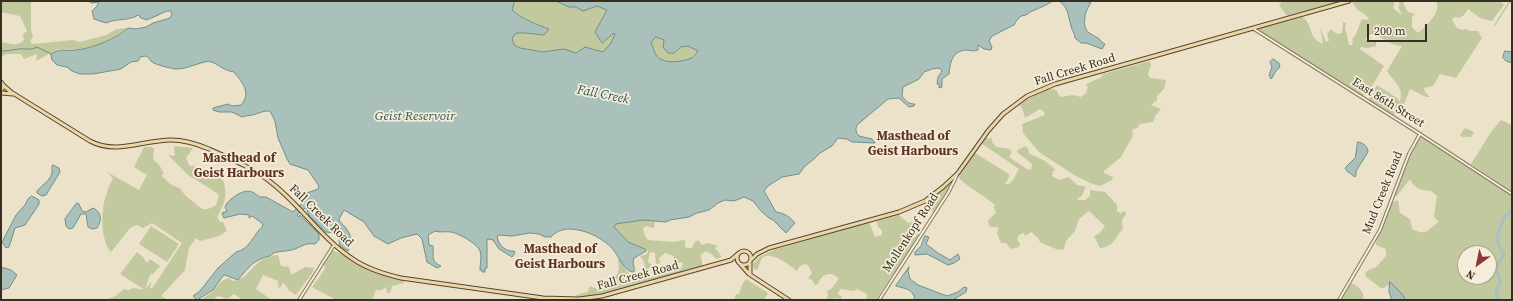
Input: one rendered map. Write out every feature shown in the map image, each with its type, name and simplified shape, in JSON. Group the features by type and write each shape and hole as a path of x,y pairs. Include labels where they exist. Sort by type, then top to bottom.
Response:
{"main road":[{"name":"Fall Creek Road","path":"750,262 757,254 769,248 906,210 928,199 957,174 998,119 1017,102 1035,92 1055,84 1349,1"},
{"name":"Fall Creek Road","path":"1,82 11,92"},
{"path":"4,86 1,91 16,94"},
{"name":"Fall Creek Road","path":"1,91 16,94 90,141 102,146 116,147 171,140 202,146 263,177 278,188 296,205 334,245 354,260 388,275 557,300 585,299 602,296 731,260 739,253"},
{"path":"757,254 746,252 739,253 737,257 740,264 750,274 789,300"},
{"path":"746,252 751,256 750,274"},
{"path":"731,260 746,265 750,262"}],"street":[{"name":"East 86th Street","path":"1253,28 1512,194"},
{"name":"Mud Creek Road","path":"1339,300 1380,230 1409,154 1420,134"},
{"name":"Mollenkopf Road","path":"878,300 948,193 957,174"},
{"path":"298,300 334,245"}],"green space":[{"path":"1,1 31,1 31,30 33,37 30,42 33,44 73,40 80,42 106,35 117,29 128,28 102,44 76,50 58,49 36,61 37,54 24,59 21,54 7,54 1,57 1,42 18,44 24,40 23,34 27,31 20,16 1,12"},
{"path":"513,1 556,1 569,7 576,7 583,10 597,6 607,10 595,32 602,43 614,33 616,34 604,52 585,47 576,53 564,49 543,52 520,48 514,45 512,38 516,33 544,35 549,29 529,21 515,13 512,10 514,3"},
{"path":"1282,1 1337,1 1336,3 1287,16 1279,5"},
{"path":"1395,1 1393,8 1402,15 1398,7 1400,5 1398,1 1406,1 1403,3 1408,12 1415,14 1412,17 1412,27 1418,33 1429,23 1435,14 1437,10 1436,1 1500,1 1504,5 1492,21 1480,18 1468,9 1464,15 1459,18 1454,17 1452,20 1457,28 1463,30 1467,29 1469,31 1478,31 1482,38 1456,78 1440,74 1433,86 1424,88 1425,92 1430,97 1426,97 1410,89 1405,102 1393,116 1368,100 1377,85 1397,98 1400,102 1400,89 1387,71 1402,46 1395,45 1373,34 1369,35 1365,39 1372,43 1374,40 1376,42 1376,46 1367,48 1361,47 1360,49 1384,66 1369,91 1363,96 1259,31 1260,28 1303,17 1315,39 1323,44 1320,27 1326,42 1329,41 1327,34 1331,29 1337,34 1342,33 1343,22 1346,23 1345,27 1349,45 1352,45 1352,39 1355,36 1362,19 1369,19 1357,9 1352,2"},
{"path":"1509,1 1511,1 1495,26 1494,25"},
{"path":"656,36 664,40 674,53 680,48 686,46 698,51 692,58 673,62 663,60 656,55 651,43"},
{"path":"1150,61 1151,65 1148,74 1150,78 1166,80 1164,89 1157,96 1157,100 1151,105 1161,109 1155,116 1153,122 1140,124 1137,128 1132,130 1133,136 1121,157 1104,171 1104,173 1113,177 1112,180 1100,186 1074,175 1039,152 1023,133 1022,124 1045,115 1040,109 1025,118 1019,104 1040,92 1048,88 1056,90 1060,97 1073,95 1081,97 1086,93 1088,87 1086,84 1100,78 1103,74"},
{"path":"1501,120 1512,125 1512,192 1471,164 1491,132"},
{"path":"1465,128 1474,132 1471,137 1463,137 1460,135"},
{"path":"1420,136 1512,196 1512,300 1395,300 1388,285 1381,288 1366,277 1365,273 1370,269 1375,268 1386,256 1386,249 1376,245 1376,242 1391,203 1398,200 1400,213 1410,219 1412,229 1417,231 1427,231 1439,222 1434,217 1437,196 1431,191 1413,185 1410,179 1396,197 1394,195 1409,156"},
{"path":"986,137 989,139 992,138 992,142 996,147 1010,149 1012,152 1009,157 1027,169 1031,170 1032,164 1017,152 1025,146 1029,150 1028,153 1045,161 1056,170 1053,171 1052,176 1059,180 1069,177 1077,185 1086,187 1081,197 1077,198 1079,200 1085,200 1090,196 1090,190 1105,192 1117,205 1117,211 1121,214 1123,211 1126,212 1122,220 1123,229 1112,243 1100,248 1094,236 1099,234 1105,226 1089,211 1079,219 1075,231 1066,241 1064,249 1058,250 1040,242 1031,232 1025,236 1024,233 1019,235 1017,239 1020,244 1019,247 1011,249 1006,243 1001,243 997,233 999,228 990,227 988,220 996,213 994,207 995,205 959,177 975,153 1009,174 1005,184 1009,184 1013,180 1019,169 981,143"},
{"path":"174,146 193,148 186,158 189,165 192,167 193,165 202,172 213,174 223,180 225,199 217,217 220,222 223,222 227,231 219,236 200,241 196,238 189,248 185,270 161,296 169,300 105,300 116,296 124,289 129,290 133,288 145,290 120,274 137,252 147,263 150,259 160,266 150,275 145,289 151,282 150,289 153,287 182,243 152,223 143,228 137,225 130,228 111,252 104,238 102,215 108,188 113,178 107,172 139,190 147,175 134,167 144,147 152,147 154,149 153,159 160,166 164,174 161,175 170,184 181,189 186,196 203,209 208,209 216,205 219,195 188,175 168,155 175,156"},
{"path":"950,184 949,189 934,213 922,203"},
{"path":"899,215 908,223 912,222 914,225 908,229 907,234 915,237 921,228 923,229 876,300 865,300 867,294 857,289 854,291 840,289 838,294 842,297 841,299 837,298 826,300 828,296 827,291 831,289 839,279 836,276 827,274 821,278 818,284 815,285 812,280 808,278 812,273 808,265 804,264 799,267 797,271 780,259 766,256 762,258 757,270 754,269 753,264 759,257 774,250 869,222 875,237 882,235 882,230 878,227 877,221"},
{"path":"643,220 653,221 655,222 654,227 652,228 646,226 643,229 648,240 673,242 685,240 686,248 692,248 694,243 698,240 702,245 708,243 718,246 715,248 722,257 716,259 713,255 706,251 700,255 702,266 589,298 576,297 576,295 588,292 590,286 602,289 597,282 602,278 603,283 607,287 611,286 614,281 614,275 617,275 619,269 618,259 620,259 627,272 631,275 631,280 637,278 640,279 646,275 652,275 652,271 643,268 645,266 644,261 640,256 645,255 648,252 647,250 628,242 614,227 616,224","holes":["650,252 655,253 656,264 660,263 659,258 665,253 674,256 673,264 683,262 682,267 658,270 656,272 657,275 654,275 656,268 648,262"]},
{"path":"151,226 179,244 167,262 139,244"},
{"path":"332,251 335,251 366,268 404,281 404,283 392,286 390,293 387,293 386,287 382,290 376,290 372,300 336,300 312,287 325,269 324,264"},
{"path":"278,255 281,266 289,267 291,275 305,267 314,268 313,272 296,295 288,290 283,283 279,289 278,281 263,275 256,289 272,300 239,300 240,298 234,294 227,299 218,296 213,300 201,300 212,292 222,281 228,278 234,281 240,279 263,259"},
{"path":"746,279 768,293 764,300 734,300 736,294 739,294"},
{"path":"1350,283 1356,285 1360,289 1363,294 1363,300 1340,300"}],"water":[{"name":"Geist Reservoir","path":"89,1 513,1 514,3 512,10 515,13 529,21 549,29 544,35 516,33 512,38 514,45 520,48 543,52 564,49 576,53 585,47 603,52 611,43 615,34 614,33 602,43 595,32 607,10 597,6 583,11 576,7 569,7 556,1 1053,1 1026,15 1021,16 1014,25 992,36 989,41 992,47 991,50 984,49 978,45 978,50 961,51 955,55 951,62 949,74 942,79 942,87 939,88 939,84 937,84 938,77 942,71 939,68 924,72 919,79 903,87 902,96 907,102 915,104 914,106 909,107 899,98 888,99 857,125 856,131 859,136 872,139 875,143 852,142 847,139 838,138 832,146 820,153 805,166 799,174 782,177 768,186 764,191 776,212 782,213 795,223 786,233 761,211 753,201 744,197 734,201 725,200 709,210 689,217 666,222 643,220 616,224 614,227 628,242 645,249 646,251 634,258 634,272 630,271 624,266 613,249 601,239 587,232 565,229 555,233 551,237 530,233 512,236 499,235 497,237 499,243 508,250 514,251 515,253 512,257 499,249 493,240 488,239 487,268 485,268 485,272 482,272 482,270 480,270 481,255 476,245 454,233 435,231 428,235 429,245 433,246 434,260 441,266 437,268 427,262 422,239 417,234 401,238 388,244 374,236 364,222 344,210 339,219 350,236 351,242 348,251 340,246 340,236 334,233 326,232 309,216 307,209 305,208 297,215 299,217 300,215 319,234 319,240 315,244 307,244 293,250 276,252 251,265 238,280 225,275 213,290 197,300 193,296 200,291 218,268 236,252 248,245 263,226 262,223 252,216 249,218 249,215 240,214 224,218 222,213 227,211 225,207 229,201 241,193 249,191 260,197 266,197 293,212 306,199 307,193 318,189 319,186 308,170 290,164 278,138 275,121 270,111 264,111 254,115 242,117 232,112 219,112 213,110 213,108 228,104 232,106 241,105 244,101 246,96 245,88 234,72 209,61 185,68 175,69 154,63 145,56 140,57 138,61 131,62 121,69 93,74 80,74 67,67 57,65 52,60 51,54 55,52 61,50 77,50 98,45 128,28 136,29 146,27 153,23 170,18 172,14 170,11 167,11 147,20 138,15 131,18 106,23 94,19 92,11 99,2 92,3","holes":["656,37 664,40 663,47 668,53 674,53 681,47 688,46 698,51 692,58 673,62 663,60 656,55 651,43"]},
{"path":"1059,1 1086,1 1091,3 1087,10 1085,26 1089,33 1105,44 1102,49 1086,43 1081,43 1075,38 1065,6"},
{"path":"1505,51 1512,52 1512,63 1503,58"},
{"path":"1273,59 1279,63 1280,67 1271,79 1269,75 1272,67 1270,62"},
{"path":"1358,142 1365,145 1368,152 1356,171 1355,177 1345,168 1355,158"},
{"path":"53,165 59,168 60,172 46,195 42,196 37,193 37,191 50,178"},
{"path":"32,196 39,200 39,204 25,225 15,228 9,247 6,248 2,242 16,215"},
{"path":"77,203 82,211 86,212 93,208 100,214 100,222 97,228 92,229 88,227 86,214 81,214 73,228 69,229 66,226 65,219"},
{"path":"925,236 929,237 926,244 938,253 950,260 958,254 960,259 948,265 927,254 915,255 915,252 921,246"},
{"path":"1,267 11,270 17,275 9,288 1,290"},
{"path":"909,267 908,271 910,279 918,285 947,296 958,292 964,287 967,288 966,292 953,300 915,300 910,291 896,286"},
{"path":"1390,282 1406,300 1392,300 1389,292"}],"waterway":[{"path":"1,51 30,49 37,47 51,54"},
{"path":"1498,300 1496,291 1500,284 1500,280 1496,269 1504,255 1498,244 1497,237 1503,220 1512,210"}],"district":[{"name":"Masthead of Geist Harbours","path":"913,144"},
{"name":"Masthead of Geist Harbours","path":"239,166"},
{"name":"Masthead of Geist Harbours","path":"560,258"}],"water label":[{"name":"Fall Creek","path":"603,95"}]}
